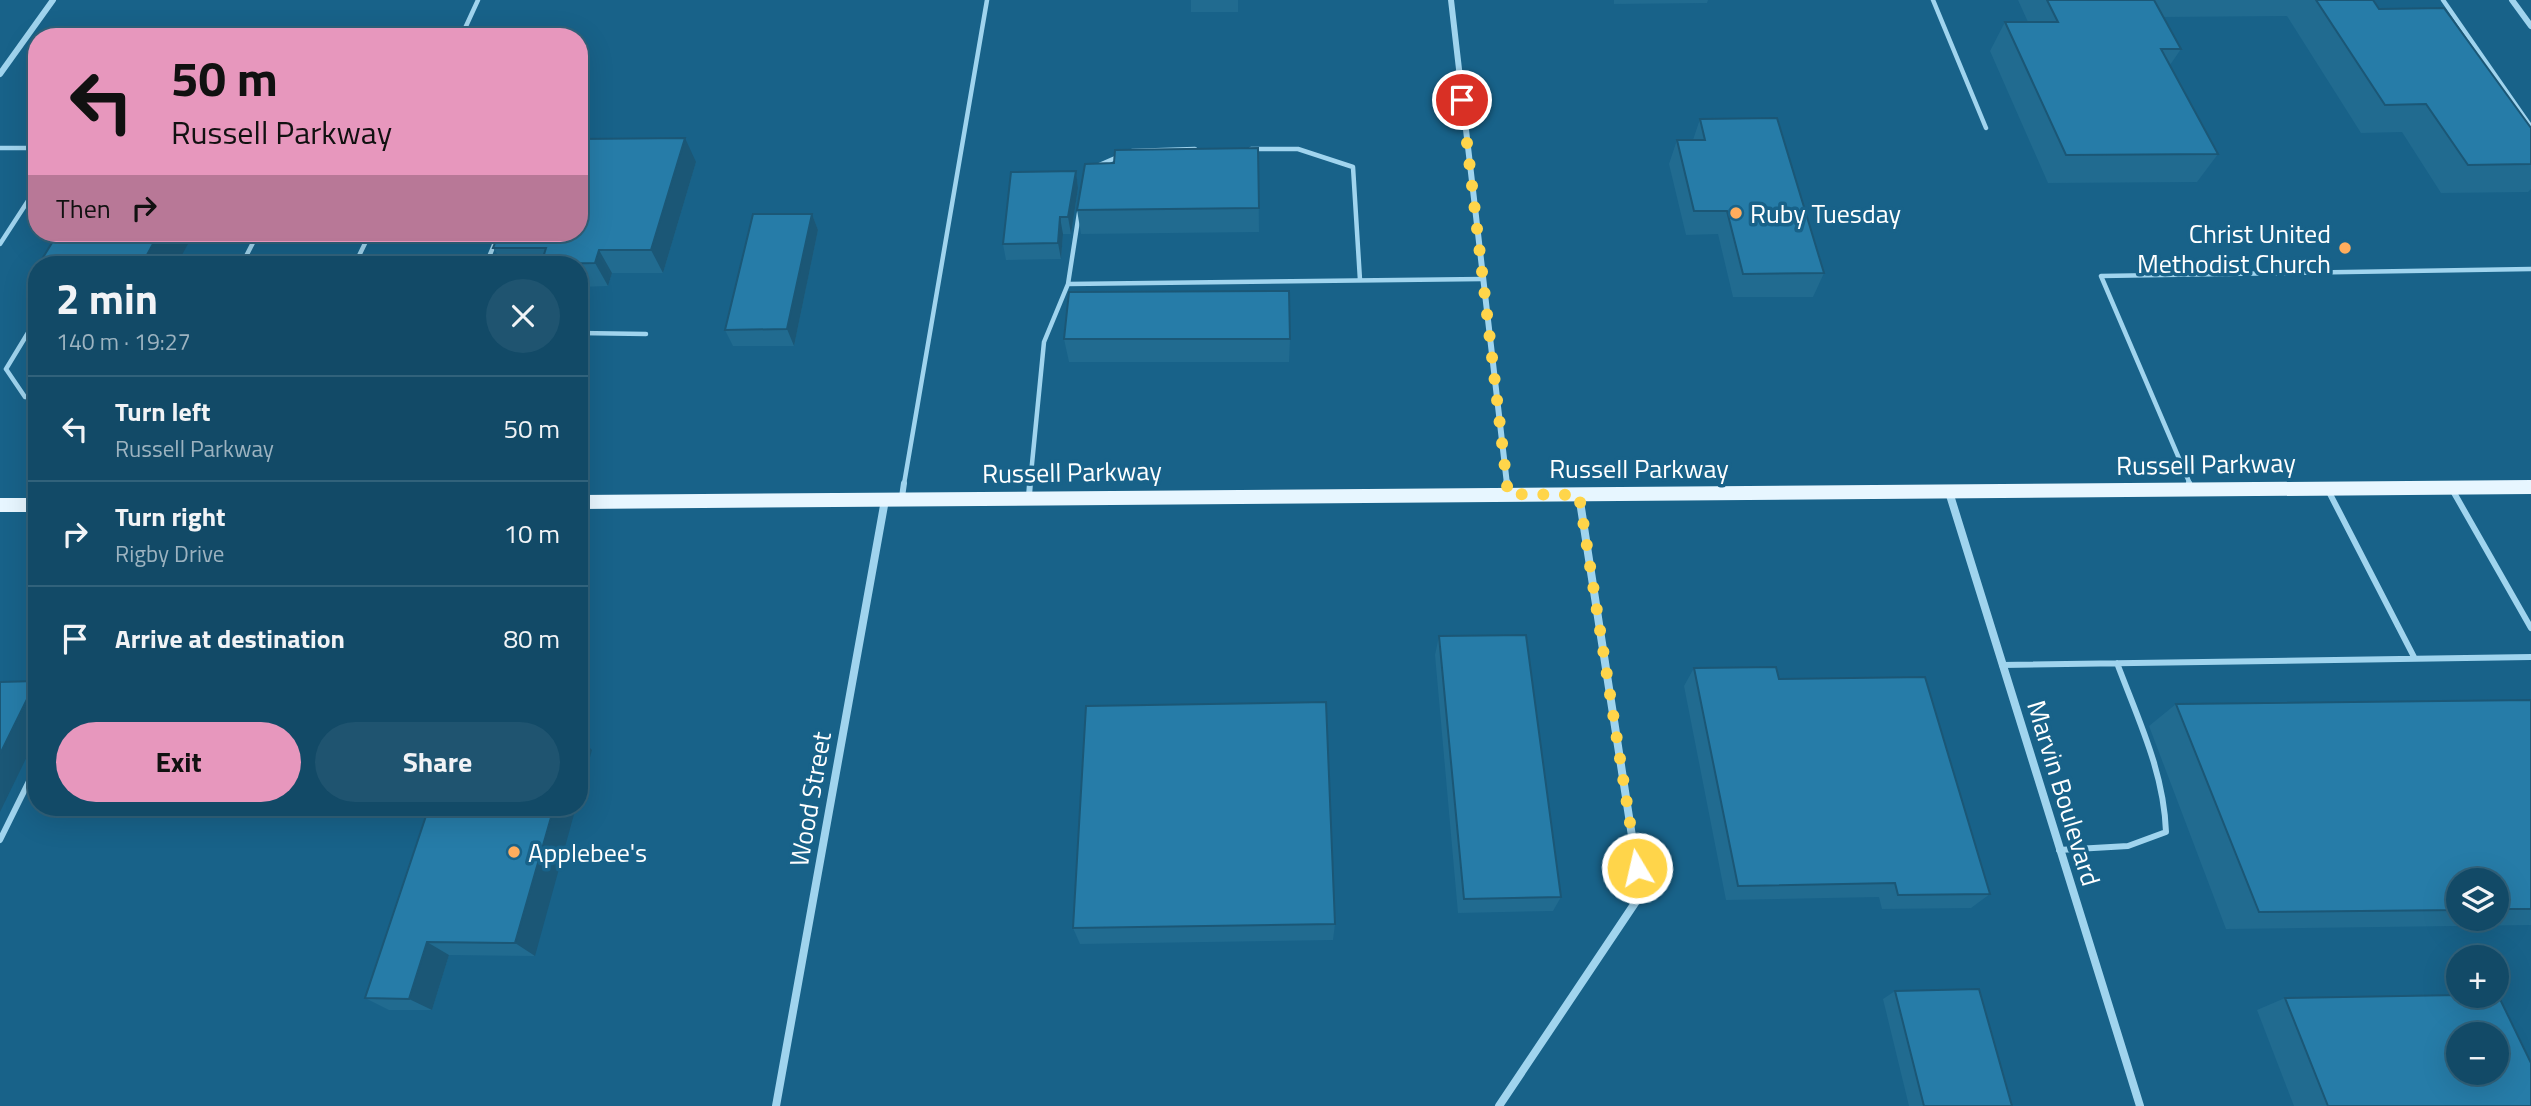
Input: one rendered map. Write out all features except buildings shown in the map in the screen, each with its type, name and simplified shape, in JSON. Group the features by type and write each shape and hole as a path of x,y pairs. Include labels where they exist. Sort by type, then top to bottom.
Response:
{"main road":[{"name":"Russell Parkway","path":"588,502 2531,487"},
{"path":"0,505 28,505"}],"street":[{"path":"33,28 53,0"},
{"path":"1451,0 1508,494"},
{"path":"2512,0 2531,26"},
{"path":"0,74 28,35"},
{"name":"Marvin Boulevard","path":"1949,492 2140,1106"},
{"path":"1499,1106 1642,894 1579,495"},
{"name":"Wood Street","path":"776,1106 894,500"}],"lane":[{"path":"465,28 478,0"},
{"path":"894,500 987,0"},
{"path":"1933,0 1986,128"},
{"path":"2442,0 2531,127"},
{"path":"0,148 28,148"},
{"path":"1086,170 1138,149 1205,149"},
{"path":"1245,149 1298,149 1353,167 1360,280"},
{"path":"0,244 28,201"},
{"path":"1029,498 1044,342 1068,284 1080,208"},
{"path":"2192,490 2101,276 2531,269"},
{"path":"1068,284 1483,279"},
{"path":"28,332 3,369 28,397"},
{"path":"588,333 646,334"},
{"path":"2451,488 2531,628"},
{"path":"2328,489 2414,657"},
{"path":"2001,664 2531,657"},
{"path":"2059,850 2127,847 2153,841 2166,832 2167,815 2161,784 2117,663"},
{"path":"0,840 28,783"}],"place":[{"name":"Ruby Tuesday","path":"1736,213"},
{"name":"Christ United Methodist Church","path":"2345,248"},
{"name":"Applebee's","path":"514,852"}],"route":[{"path":"1462,100 1508,494 1579,495 1637,868"}]}
